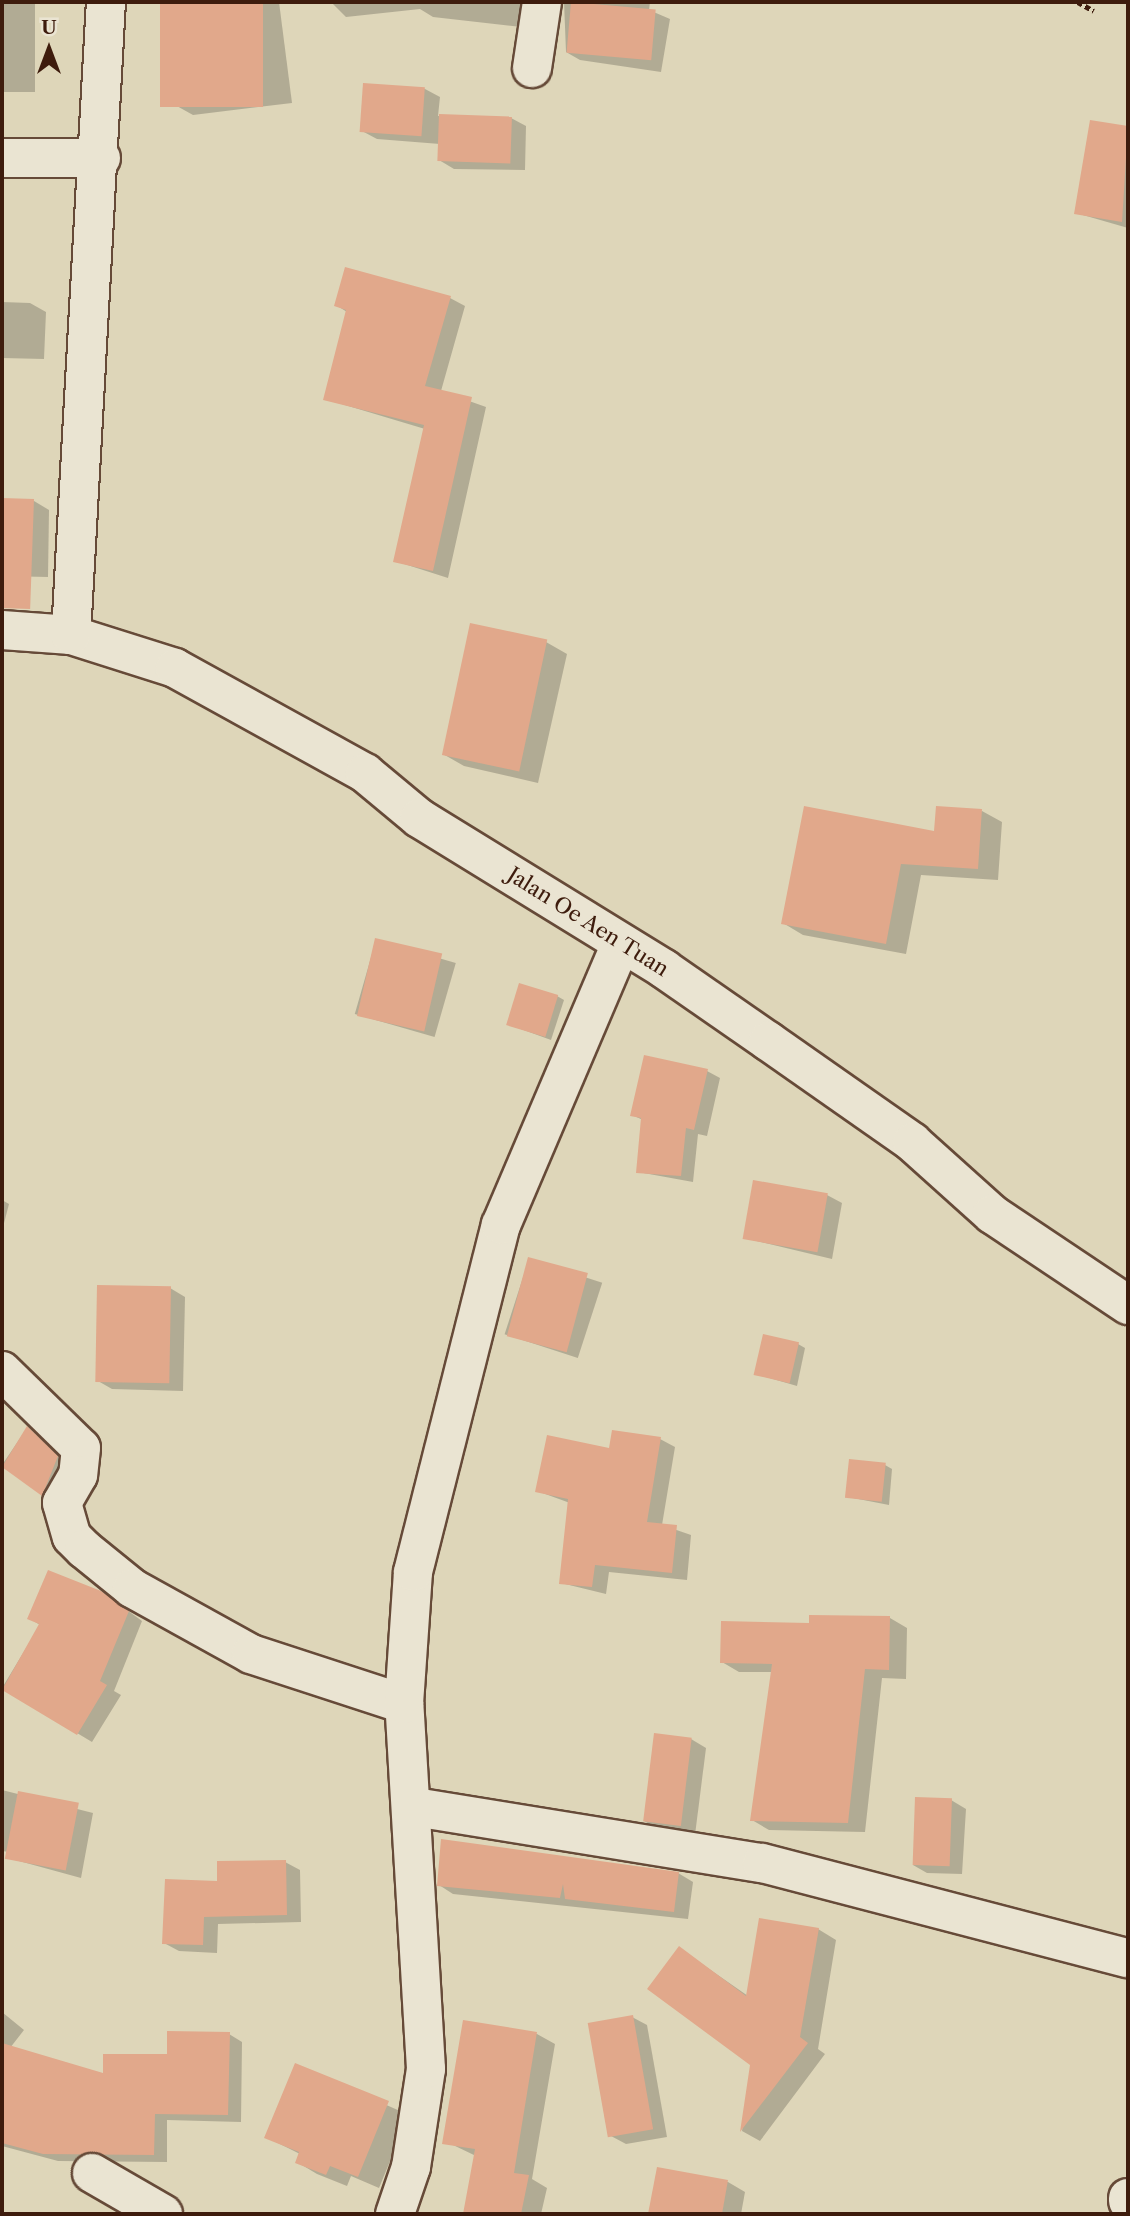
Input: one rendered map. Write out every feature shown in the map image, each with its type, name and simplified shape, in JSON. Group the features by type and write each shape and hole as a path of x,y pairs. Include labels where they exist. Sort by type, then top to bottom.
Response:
{"street":[{"path":"71,635 101,158 106,2"},
{"path":"532,68 542,2"},
{"path":"2,158 101,158"},
{"name":"Jalan Oe Aen Tuan","path":"2,630 71,635 175,668 267,715 621,943 912,1142 992,1214 1128,1305"},
{"path":"396,2214 411,2167 426,2069 415,1807 404,1704 413,1572 501,1225 621,943"},
{"path":"2,1371 80,1448 78,1475 62,1503 72,1537 84,1549 132,1588 251,1654 404,1704"},
{"path":"415,1807 762,1863 1128,1958"},
{"path":"92,2173 163,2214"}],"path":[{"path":"1078,2 1094,11"}],"building":[{"path":"160,2 263,2 263,107 160,107"},
{"path":"571,2 656,9 651,60 567,53"},
{"path":"363,83 425,87 421,136 360,132"},
{"path":"439,114 512,117 510,164 437,161"},
{"path":"1090,120 1128,126 1122,222 1074,214"},
{"path":"345,267 451,296 425,386 472,397 433,571 393,562 424,425 323,400 346,310 334,306"},
{"path":"2,498 34,499 30,609 2,608"},
{"path":"470,623 547,639 519,771 442,755"},
{"path":"804,806 934,831 936,806 982,809 978,869 901,864 886,944 781,924"},
{"path":"375,938 442,954 424,1031 357,1016"},
{"path":"519,983 558,995 545,1037 506,1025"},
{"path":"644,1055 708,1069 694,1130 686,1128 681,1176 636,1173 641,1118 630,1116"},
{"path":"753,1180 828,1193 817,1252 743,1239"},
{"path":"528,1257 588,1273 567,1352 507,1336"},
{"path":"97,1285 171,1286 169,1383 95,1382"},
{"path":"763,1334 799,1342 790,1383 754,1375"},
{"path":"27,1426 58,1456 42,1496 2,1467"},
{"path":"612,1430 661,1437 647,1522 677,1525 672,1573 595,1565 592,1587 559,1584 568,1499 535,1492 547,1435 609,1448"},
{"path":"849,1459 886,1463 882,1502 845,1498"},
{"path":"48,1570 101,1591 129,1611 100,1681 107,1685 77,1735 2,1690 39,1624 27,1619"},
{"path":"809,1615 890,1616 889,1670 865,1669 848,1823 750,1821 772,1664 720,1663 721,1621 809,1623"},
{"path":"654,1733 692,1738 681,1826 643,1821"},
{"path":"18,1791 79,1803 66,1871 5,1859"},
{"path":"915,1797 952,1798 950,1866 913,1865"},
{"path":"441,1839 679,1872 674,1912 565,1899 563,1884 560,1898 437,1886"},
{"path":"286,1860 287,1915 204,1917 203,1945 162,1944 165,1879 217,1881 217,1861"},
{"path":"759,1918 819,1928 800,2037 808,2043 740,2132 750,2065 647,1989 679,1946 746,1996"},
{"path":"633,2015 653,2129 608,2137 588,2023"},
{"path":"463,2020 537,2032 514,2173 529,2175 521,2214 463,2214 475,2149 442,2144"},
{"path":"167,2031 230,2032 228,2115 155,2114 154,2155 43,2154 2,2143 2,2043 103,2073 103,2054 167,2054"},
{"path":"295,2063 389,2101 358,2177 330,2166 326,2175 295,2163 299,2152 264,2138"},
{"path":"657,2167 728,2180 722,2214 648,2214"}]}
